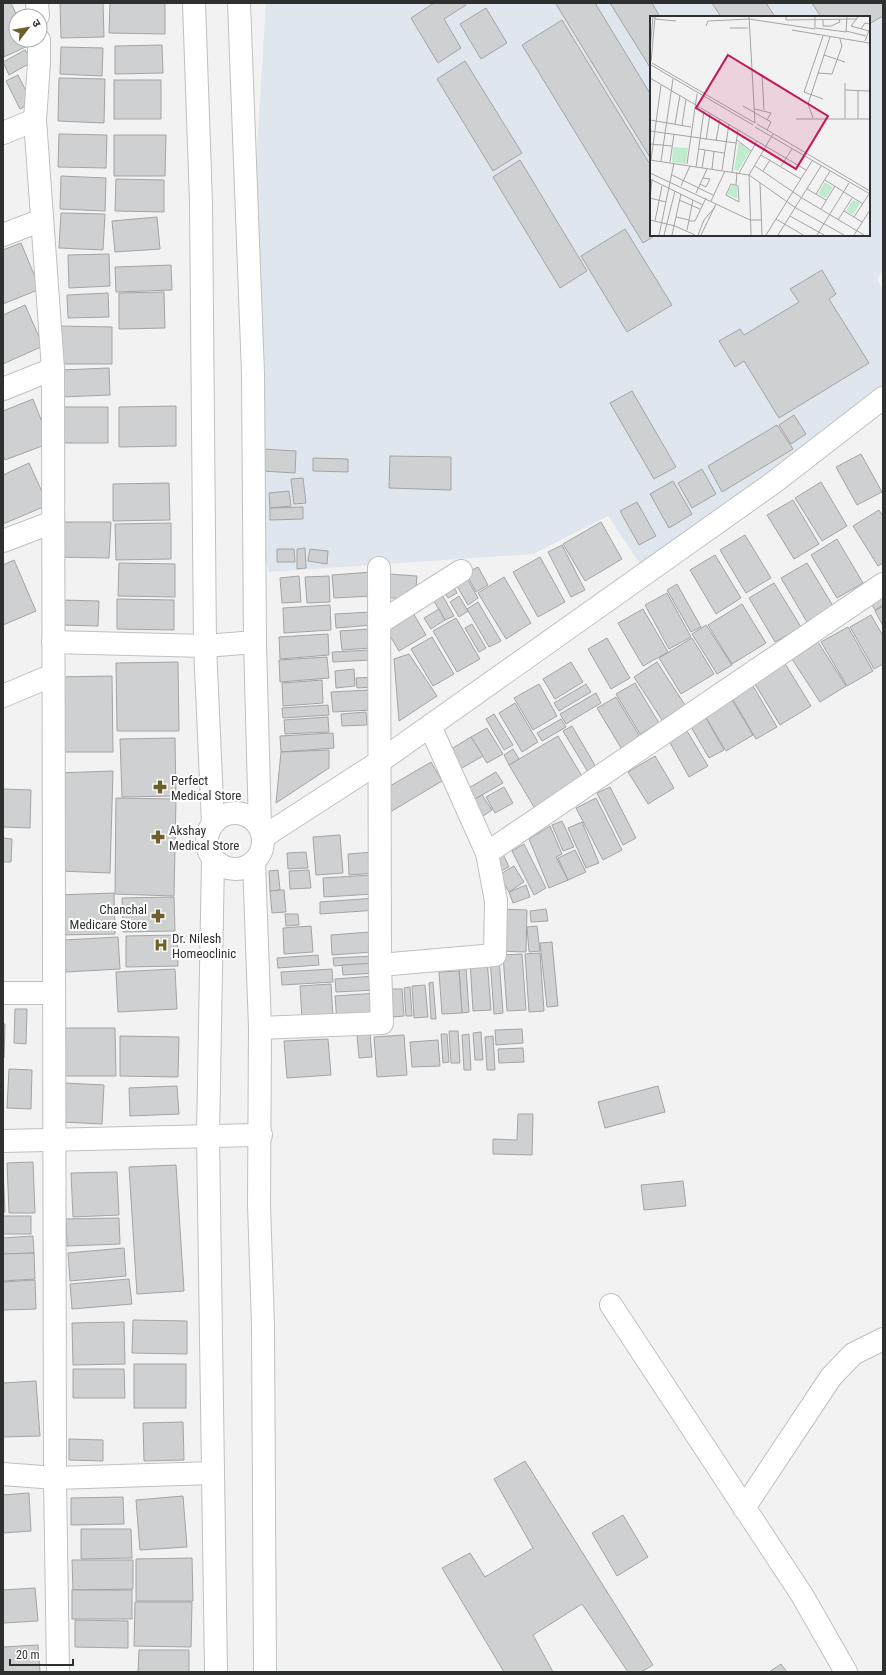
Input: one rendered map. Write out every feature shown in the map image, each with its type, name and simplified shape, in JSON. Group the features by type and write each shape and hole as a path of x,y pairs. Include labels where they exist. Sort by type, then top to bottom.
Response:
{"street":[{"path":"194,3 201,203 205,646 213,824"},
{"path":"240,3 253,374 255,642 261,832 261,850 254,862 246,867 237,869 228,869 220,865 213,859 209,851 207,842 208,833 213,824 219,818 228,814 237,813 246,816 254,821 261,832"},
{"path":"39,48 35,120 53,369 54,1478 58,1672"},
{"path":"3,133 35,120"},
{"path":"3,235 42,220"},
{"path":"3,389 53,369"},
{"path":"261,832 379,762 773,483 883,398"},
{"path":"3,541 53,522"},
{"path":"260,1028 382,1023 380,965 379,568"},
{"path":"379,623 461,571"},
{"path":"487,853 883,584"},
{"path":"54,642 205,646 255,642"},
{"path":"3,696 53,675"},
{"path":"380,965 495,955 496,900 487,853 430,726"},
{"path":"213,859 208,1136 216,1672"},
{"path":"254,862 260,1028 260,1204 263,1326 266,1672"},
{"path":"3,993 54,993"},
{"path":"3,1140 261,1135"},
{"path":"611,1305 802,1595 846,1672"},
{"path":"744,1508 831,1377 853,1354 883,1340"},
{"path":"3,1474 54,1478 213,1473"}],"shaded area":[{"path":"266,3 883,3 883,270 877,279 883,290 883,397 644,570 608,516 533,554 269,572 260,536 254,197"}],"building":[{"path":"3,3 11,3 13,8 8,8 8,48 24,48 4,57"},
{"path":"60,3 103,3 104,37 61,38"},
{"path":"110,3 165,3 165,34 109,33"},
{"path":"434,3 465,3 466,5 444,19 461,48 438,63 411,18"},
{"path":"595,3 650,93 650,157 556,4"},
{"path":"610,3 652,3 659,16 650,16 650,67"},
{"path":"712,3 766,3 774,16 720,16"},
{"path":"812,3 883,3 883,16 870,23 870,16 820,16"},
{"path":"486,8 507,43 481,59 460,24"},
{"path":"562,20 650,164 650,236 654,236 643,243 522,45"},
{"path":"162,45 163,73 115,74 115,46"},
{"path":"61,47 103,48 102,76 60,74"},
{"path":"25,50 32,62 9,75 3,62"},
{"path":"465,61 522,153 493,171 437,79"},
{"path":"18,75 32,103 20,109 6,81"},
{"path":"59,78 105,79 104,123 58,121"},
{"path":"114,80 161,80 161,119 114,119"},
{"path":"59,134 107,135 106,168 58,167"},
{"path":"114,135 166,135 165,176 114,176"},
{"path":"520,160 587,271 560,288 493,177"},
{"path":"61,176 106,178 105,211 60,209"},
{"path":"116,179 164,180 164,212 115,211"},
{"path":"61,213 105,214 103,250 59,248"},
{"path":"157,217 160,249 115,252 112,221"},
{"path":"625,229 672,305 627,332 581,256"},
{"path":"21,243 40,289 3,304 3,250"},
{"path":"109,254 110,286 69,288 68,255"},
{"path":"171,265 172,290 116,292 115,267"},
{"path":"822,270 836,294 829,299 869,363 779,418 744,361 735,367 719,341 740,329 744,335 799,302 790,289"},
{"path":"164,292 165,328 119,329 119,293"},
{"path":"108,293 109,317 68,318 67,295"},
{"path":"25,305 43,346 3,364 3,315"},
{"path":"59,326 112,327 112,364 59,364"},
{"path":"109,368 110,395 62,397 61,370"},
{"path":"632,391 676,467 654,479 610,403"},
{"path":"33,399 50,443 5,460 3,455 3,411"},
{"path":"176,406 176,446 119,447 119,407"},
{"path":"56,407 108,407 108,443 57,443"},
{"path":"794,415 806,434 791,444 779,425"},
{"path":"777,425 793,449 722,492 708,466"},
{"path":"263,449 296,451 295,473 262,471"},
{"path":"861,454 882,492 857,505 836,467"},
{"path":"390,456 451,457 451,490 389,488"},
{"path":"313,458 348,459 348,472 313,471"},
{"path":"29,463 48,505 3,524 3,475"},
{"path":"702,469 716,494 692,508 678,483"},
{"path":"303,478 306,503 294,504 291,479"},
{"path":"673,481 692,514 669,528 650,494"},
{"path":"821,482 847,526 822,541 795,498"},
{"path":"169,483 170,520 113,521 113,484"},
{"path":"289,491 291,506 270,508 269,493"},
{"path":"793,500 819,544 794,559 767,515"},
{"path":"637,502 656,536 639,545 620,511"},
{"path":"303,507 303,519 270,520 270,508"},
{"path":"879,510 883,516 883,563 878,566 853,526"},
{"path":"60,522 111,522 109,558 58,557"},
{"path":"601,522 622,559 585,581 563,544"},
{"path":"171,523 171,559 116,560 115,524"},
{"path":"745,535 771,578 746,593 720,550"},
{"path":"837,539 863,583 837,598 811,555"},
{"path":"562,545 585,590 571,597 548,552"},
{"path":"305,548 306,568 297,569 297,549"},
{"path":"277,549 294,549 295,562 277,562"},
{"path":"310,549 328,551 327,564 308,561"},
{"path":"715,555 741,598 716,614 690,570"},
{"path":"540,557 565,602 538,617 513,572"},
{"path":"14,560 36,611 3,625 3,565"},
{"path":"119,563 175,564 175,597 118,596"},
{"path":"807,563 833,606 807,622 781,578"},
{"path":"478,567 488,585 476,592 466,573"},
{"path":"372,572 373,596 334,598 332,575"},
{"path":"464,573 478,598 468,605 453,579"},
{"path":"389,574 417,576 415,598 388,598"},
{"path":"299,576 301,602 282,603 280,578"},
{"path":"329,576 330,602 307,603 305,577"},
{"path":"504,577 531,623 506,639 478,593"},
{"path":"450,580 457,593 448,598 440,585"},
{"path":"774,583 801,627 775,642 749,598"},
{"path":"677,584 701,627 691,632 667,590"},
{"path":"883,587 883,605 875,610 867,597"},
{"path":"440,591 454,616 445,620 431,596"},
{"path":"667,593 691,637 669,649 645,605"},
{"path":"459,596 468,611 459,617 450,602"},
{"path":"117,599 174,600 174,630 117,629"},
{"path":"61,600 99,601 98,626 60,625"},
{"path":"478,602 501,641 489,647 467,609"},
{"path":"742,604 766,643 732,664 708,625"},
{"path":"330,605 331,630 284,633 283,608"},
{"path":"883,606 883,626 875,611"},
{"path":"410,608 426,635 399,651 383,624"},
{"path":"439,609 445,620 431,629 424,618"},
{"path":"643,609 668,652 643,666 618,623"},
{"path":"371,612 372,625 336,628 335,614"},
{"path":"871,615 883,636 883,664 874,669 850,627"},
{"path":"456,618 480,659 457,672 433,631"},
{"path":"472,624 486,648 479,652 465,628"},
{"path":"706,625 732,665 717,674 692,634"},
{"path":"848,627 873,671 847,686 821,642"},
{"path":"370,629 371,648 342,650 340,631"},
{"path":"328,634 329,655 280,659 279,637"},
{"path":"432,637 454,674 433,686 411,649"},
{"path":"607,638 630,678 611,689 588,649"},
{"path":"692,638 714,674 681,694 659,658"},
{"path":"818,642 846,686 820,702 792,659"},
{"path":"371,650 371,660 333,662 332,652"},
{"path":"409,654 437,696 399,721 394,659"},
{"path":"327,657 329,678 280,682 279,660"},
{"path":"178,662 179,731 117,731 116,663"},
{"path":"571,662 583,682 555,699 543,679"},
{"path":"657,662 685,705 662,720 634,677"},
{"path":"784,662 811,706 780,725 753,681"},
{"path":"354,669 355,686 336,688 335,671"},
{"path":"112,676 113,752 58,752 57,677"},
{"path":"376,677 376,687 357,688 356,678"},
{"path":"322,680 323,703 283,706 282,683"},
{"path":"635,683 659,723 640,734 616,694"},
{"path":"539,684 557,716 533,730 514,698"},
{"path":"586,684 591,692 559,711 554,703"},
{"path":"753,686 777,727 756,739 732,698"},
{"path":"369,690 371,710 333,712 331,692"},
{"path":"596,693 601,703 566,724 560,714"},
{"path":"616,697 640,737 621,748 597,708"},
{"path":"732,700 753,735 726,751 705,716"},
{"path":"515,703 538,742 522,752 499,713"},
{"path":"328,705 329,715 283,718 282,708"},
{"path":"366,712 367,725 342,726 341,714"},
{"path":"494,714 513,745 504,750 486,719"},
{"path":"328,717 329,732 285,734 284,720"},
{"path":"706,718 724,750 709,758 691,727"},
{"path":"561,719 566,727 542,741 537,733"},
{"path":"572,726 596,767 588,772 563,731"},
{"path":"487,728 503,754 487,763 471,737"},
{"path":"687,731 708,766 689,777 669,741"},
{"path":"333,733 334,748 281,752 280,736"},
{"path":"558,736 586,783 537,812 509,765"},
{"path":"471,737 483,756 457,771 446,752"},
{"path":"175,738 176,796 122,797 120,739"},
{"path":"513,749 519,759 509,765 504,755"},
{"path":"329,750 329,768 276,803 281,752"},
{"path":"655,756 674,788 648,804 628,772"},
{"path":"431,762 442,781 392,811 380,792"},
{"path":"113,771 110,873 60,871 57,773"},
{"path":"496,772 503,783 473,800 467,789"},
{"path":"504,787 513,803 495,813 486,797"},
{"path":"610,787 636,838 623,845 597,793"},
{"path":"3,789 31,790 30,828 3,827"},
{"path":"482,795 492,810 483,816 473,800"},
{"path":"116,798 176,799 174,896 115,894"},
{"path":"596,798 622,850 603,860 576,808"},
{"path":"562,821 574,847 563,851 552,825"},
{"path":"582,822 599,863 586,868 568,828"},
{"path":"550,826 562,854 556,857 568,880 549,888 529,839"},
{"path":"340,835 343,873 316,875 313,837"},
{"path":"3,838 12,839 11,862 3,862"},
{"path":"524,844 546,888 534,895 512,851"},
{"path":"575,850 586,872 568,880 558,858"},
{"path":"306,852 308,868 288,869 287,853"},
{"path":"375,852 376,873 349,875 348,854"},
{"path":"503,854 509,867 499,872 493,859"},
{"path":"514,866 524,882 509,892 499,875"},
{"path":"278,870 280,890 270,891 269,871"},
{"path":"309,870 311,888 290,889 289,871"},
{"path":"372,875 374,894 324,897 323,878"},
{"path":"526,885 530,897 513,903 509,892"},
{"path":"284,890 286,912 272,913 270,891"},
{"path":"114,893 115,934 58,935 57,895"},
{"path":"174,897 175,931 123,932 122,898"},
{"path":"376,898 377,910 320,914 320,902"},
{"path":"498,909 527,910 526,952 497,951"},
{"path":"546,909 548,921 531,922 530,911"},
{"path":"285,914 298,914 299,925 286,926"},
{"path":"311,926 313,952 284,954 283,928"},
{"path":"537,926 540,951 529,952 527,927"},
{"path":"370,932 372,952 332,955 331,935"},
{"path":"177,935 178,966 126,967 126,936"},
{"path":"118,937 120,969 66,972 64,940"},
{"path":"552,942 558,1006 547,1007 540,943"},
{"path":"540,953 544,1011 529,1012 525,954"},
{"path":"522,954 526,1010 507,1011 503,955"},
{"path":"318,955 319,965 278,968 277,958"},
{"path":"374,956 374,963 334,966 333,958"},
{"path":"490,958 499,958 503,1013 494,1014"},
{"path":"487,959 491,1010 473,1011 470,960"},
{"path":"376,963 377,973 343,975 342,965"},
{"path":"459,968 466,968 469,1012 462,1013"},
{"path":"175,969 177,1009 118,1012 116,972"},
{"path":"332,969 333,982 282,985 281,972"},
{"path":"459,971 462,1013 442,1014 439,972"},
{"path":"375,976 376,990 336,992 335,979"},
{"path":"433,982 436,1019 431,1019 429,983"},
{"path":"331,984 333,1017 302,1019 300,986"},
{"path":"425,985 428,1017 414,1018 412,986"},
{"path":"410,987 412,1016 406,1016 404,988"},
{"path":"390,989 402,989 404,1016 392,1017"},
{"path":"378,993 380,1019 337,1022 335,996"},
{"path":"15,1009 27,1009 26,1044 14,1043"},
{"path":"3,1024 5,1024 4,1058 3,1058"},
{"path":"57,1028 115,1028 116,1076 58,1076"},
{"path":"522,1029 523,1043 496,1045 495,1030"},
{"path":"449,1031 458,1031 460,1063 451,1063"},
{"path":"481,1032 483,1060 475,1060 473,1033"},
{"path":"370,1034 372,1057 359,1058 357,1035"},
{"path":"441,1034 447,1034 449,1062 443,1063"},
{"path":"469,1034 471,1070 464,1070 462,1035"},
{"path":"404,1035 407,1075 377,1077 374,1037"},
{"path":"120,1036 179,1037 178,1077 120,1076"},
{"path":"493,1036 495,1070 487,1070 485,1037"},
{"path":"328,1039 331,1075 287,1078 284,1041"},
{"path":"438,1040 440,1066 412,1067 410,1042"},
{"path":"523,1048 524,1062 499,1063 498,1049"},
{"path":"9,1069 32,1070 31,1109 7,1108"},
{"path":"64,1083 104,1085 102,1124 62,1122"},
{"path":"177,1086 179,1114 130,1116 129,1088"},
{"path":"658,1086 665,1112 605,1128 598,1102"},
{"path":"518,1114 533,1114 532,1155 493,1154 493,1139 517,1140"},
{"path":"33,1162 35,1213 9,1213 7,1163"},
{"path":"176,1165 184,1291 137,1294 129,1167"},
{"path":"3,1167 5,1212 3,1213"},
{"path":"117,1172 119,1215 73,1217 71,1173"},
{"path":"683,1181 686,1206 644,1210 641,1185"},
{"path":"3,1216 31,1216 31,1234 3,1234"},
{"path":"119,1218 120,1244 67,1246 66,1219"},
{"path":"33,1236 34,1253 3,1254 3,1238"},
{"path":"124,1248 126,1276 70,1281 68,1253"},
{"path":"34,1253 35,1279 3,1281 3,1254"},
{"path":"129,1279 132,1304 72,1309 70,1284"},
{"path":"35,1280 36,1309 3,1310 3,1282"},
{"path":"133,1320 187,1321 187,1354 132,1353"},
{"path":"124,1322 125,1364 73,1365 72,1323"},
{"path":"134,1364 186,1364 186,1408 134,1408"},
{"path":"73,1369 124,1369 125,1398 73,1398"},
{"path":"36,1381 40,1436 3,1437 3,1383"},
{"path":"183,1422 184,1460 144,1461 143,1423"},
{"path":"69,1439 103,1440 103,1461 69,1460"},
{"path":"525,1461 653,1665 641,1672 628,1672 582,1604 533,1635 553,1672 504,1672 442,1568 470,1553 485,1577 533,1548 494,1479"},
{"path":"29,1493 31,1531 3,1533 3,1495"},
{"path":"183,1496 187,1547 140,1550 136,1500"},
{"path":"123,1497 124,1524 71,1525 71,1498"},
{"path":"623,1515 648,1557 617,1576 592,1533"},
{"path":"81,1529 131,1529 132,1558 81,1559"},
{"path":"192,1558 193,1601 136,1601 136,1559"},
{"path":"72,1560 133,1560 133,1589 73,1590"},
{"path":"35,1588 38,1621 3,1623 3,1590"},
{"path":"72,1590 132,1590 132,1619 72,1619"},
{"path":"135,1602 192,1602 191,1647 134,1646"},
{"path":"75,1620 128,1621 128,1648 75,1647"},
{"path":"38,1645 40,1672 3,1672 3,1647"},
{"path":"139,1650 189,1650 189,1672 138,1672"},
{"path":"781,1664 787,1672 769,1672"}],"place":[{"name":"Perfect Medical Store","path":"160,787"},
{"name":"Akshay Medical Store","path":"158,837"},
{"name":"Chanchal Medicare Store","path":"158,916"},
{"name":"Dr. Nilesh Homeoclinic","path":"161,945"}]}
